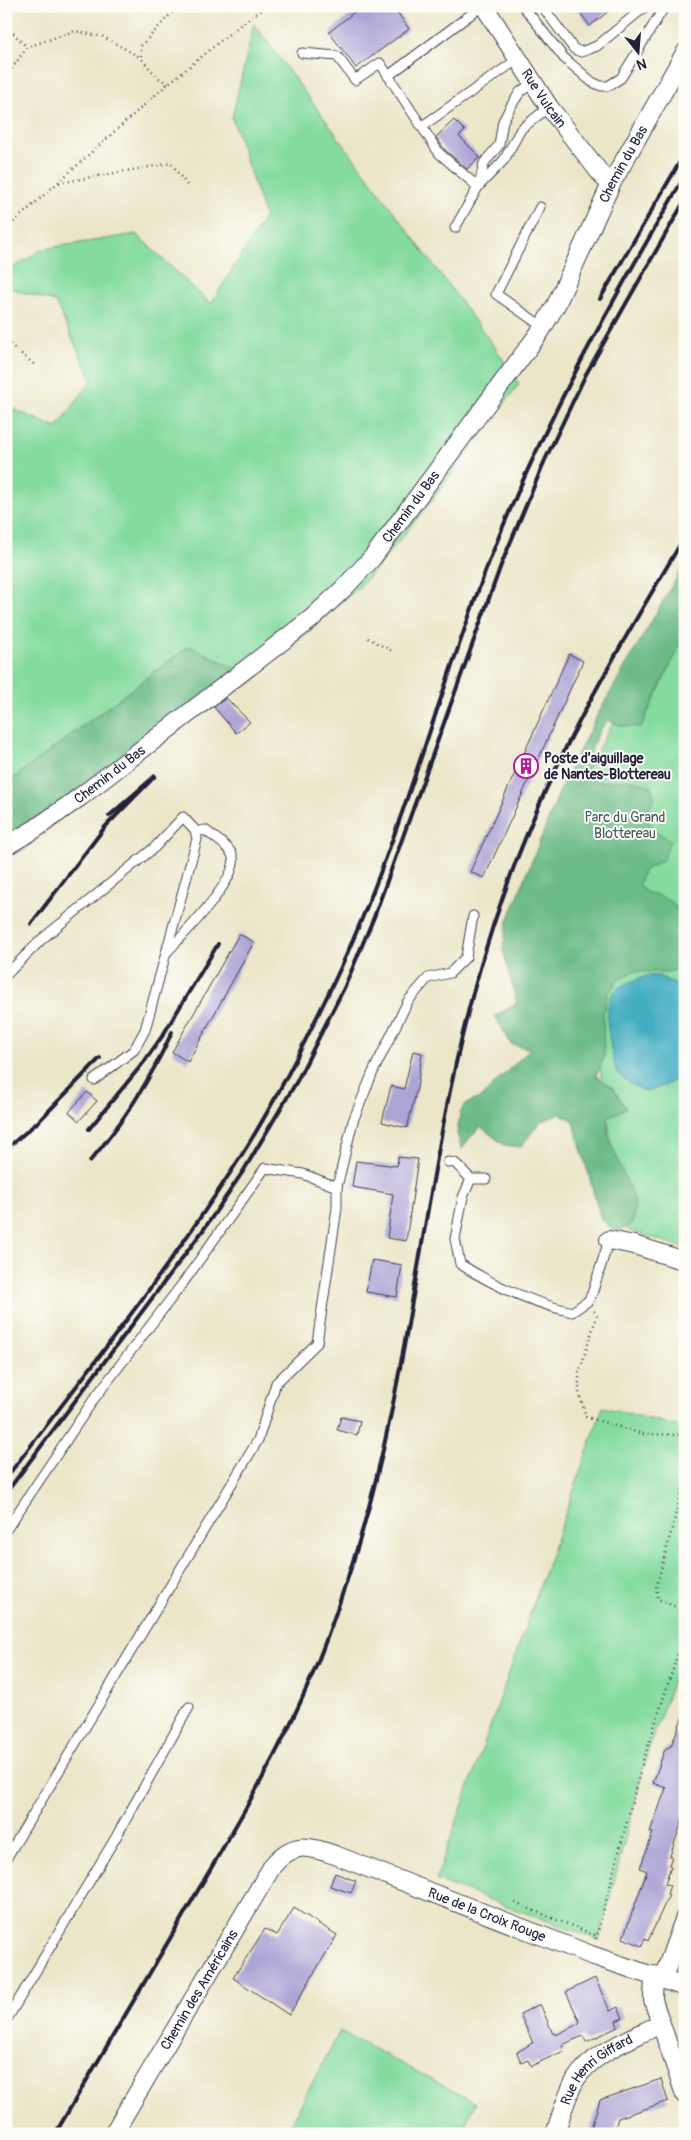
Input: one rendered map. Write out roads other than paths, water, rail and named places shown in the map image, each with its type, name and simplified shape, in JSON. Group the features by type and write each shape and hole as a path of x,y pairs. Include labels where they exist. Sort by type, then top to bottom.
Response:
{"street":[{"name":"Rue Vulcain","path":"483,6 549,106 604,178 611,184"},
{"name":"Chemin du Bas","path":"6,846 35,829 80,797 310,619 343,589 373,557 520,361 543,327 556,305 611,184 685,53"},
{"path":"609,1240 634,1245 685,1261"},
{"name":"Rue de la Croix Rouge","path":"289,1850 308,1847 335,1855 591,1954 685,1987"},
{"name":"Chemin des Américains","path":"114,2134 273,1865 289,1850"},
{"path":"685,1917 658,1977 653,2000 685,2094"},
{"name":"Rue Henri Giffard","path":"554,2134 576,2078 593,2061 660,2024"}],"lane":[{"path":"388,76 483,6"},
{"path":"523,6 564,58 592,82 601,86 608,86 621,78 664,6"},
{"path":"542,6 574,49 582,52 596,46 646,6"},
{"path":"302,53 337,56 355,80 380,63 439,153 478,188"},
{"path":"421,127 518,59"},
{"path":"478,188 484,164 499,145 503,121 520,92 534,82"},
{"path":"455,228 478,188 504,160 521,129 549,106"},
{"path":"540,207 496,294 543,327"},
{"path":"6,974 42,939 155,847 183,817 196,832 197,839 141,1039 126,1056 94,1080"},
{"path":"166,954 205,912 233,866 233,857 229,850 205,830 196,832"},
{"path":"6,1859 258,1440 276,1383 318,1343 338,1208 337,1187 353,1121 373,1072 408,1002 428,978 450,973 466,957 473,916"},
{"path":"448,1162 455,1163 471,1179 486,1179"},
{"path":"6,1530 94,1399 183,1283 265,1168 303,1174 337,1187"},
{"path":"471,1179 463,1197 455,1239 460,1264 489,1283 541,1305 572,1312 588,1301 592,1294 609,1240"},
{"path":"6,2021 116,1837 189,1707"}],"water":[{"path":"646,976 659,976 677,985 685,982 685,1065 674,1081 662,1087 644,1091 629,1083 616,1072 607,1016 611,996 617,989"}],"railway":[{"path":"600,299 685,153"},
{"path":"6,1478 180,1247 248,1145 310,1031 333,984 377,880 416,773 470,612 510,509 555,412 605,316 685,176"},
{"path":"6,1493 204,1229 244,1170 297,1081 345,986 374,917 501,565 545,460 586,374 685,200"},
{"path":"55,2134 251,1799 283,1739 321,1654 347,1580 369,1508 401,1361 455,1066 473,993 494,922 533,818 564,751 606,672 685,536"},
{"path":"31,924 105,827 155,776 109,816"},
{"path":"89,1129 144,1062 163,1035 218,944"},
{"path":"90,1161 136,1100 172,1032"},
{"path":"6,1149 39,1121 100,1058"}],"place":[{"name":"Poste d’aiguillage de Nantes-Blottereau","path":"526,766"}],"park label":[{"name":"Parc du Grand Blottereau","path":"625,826"}]}
